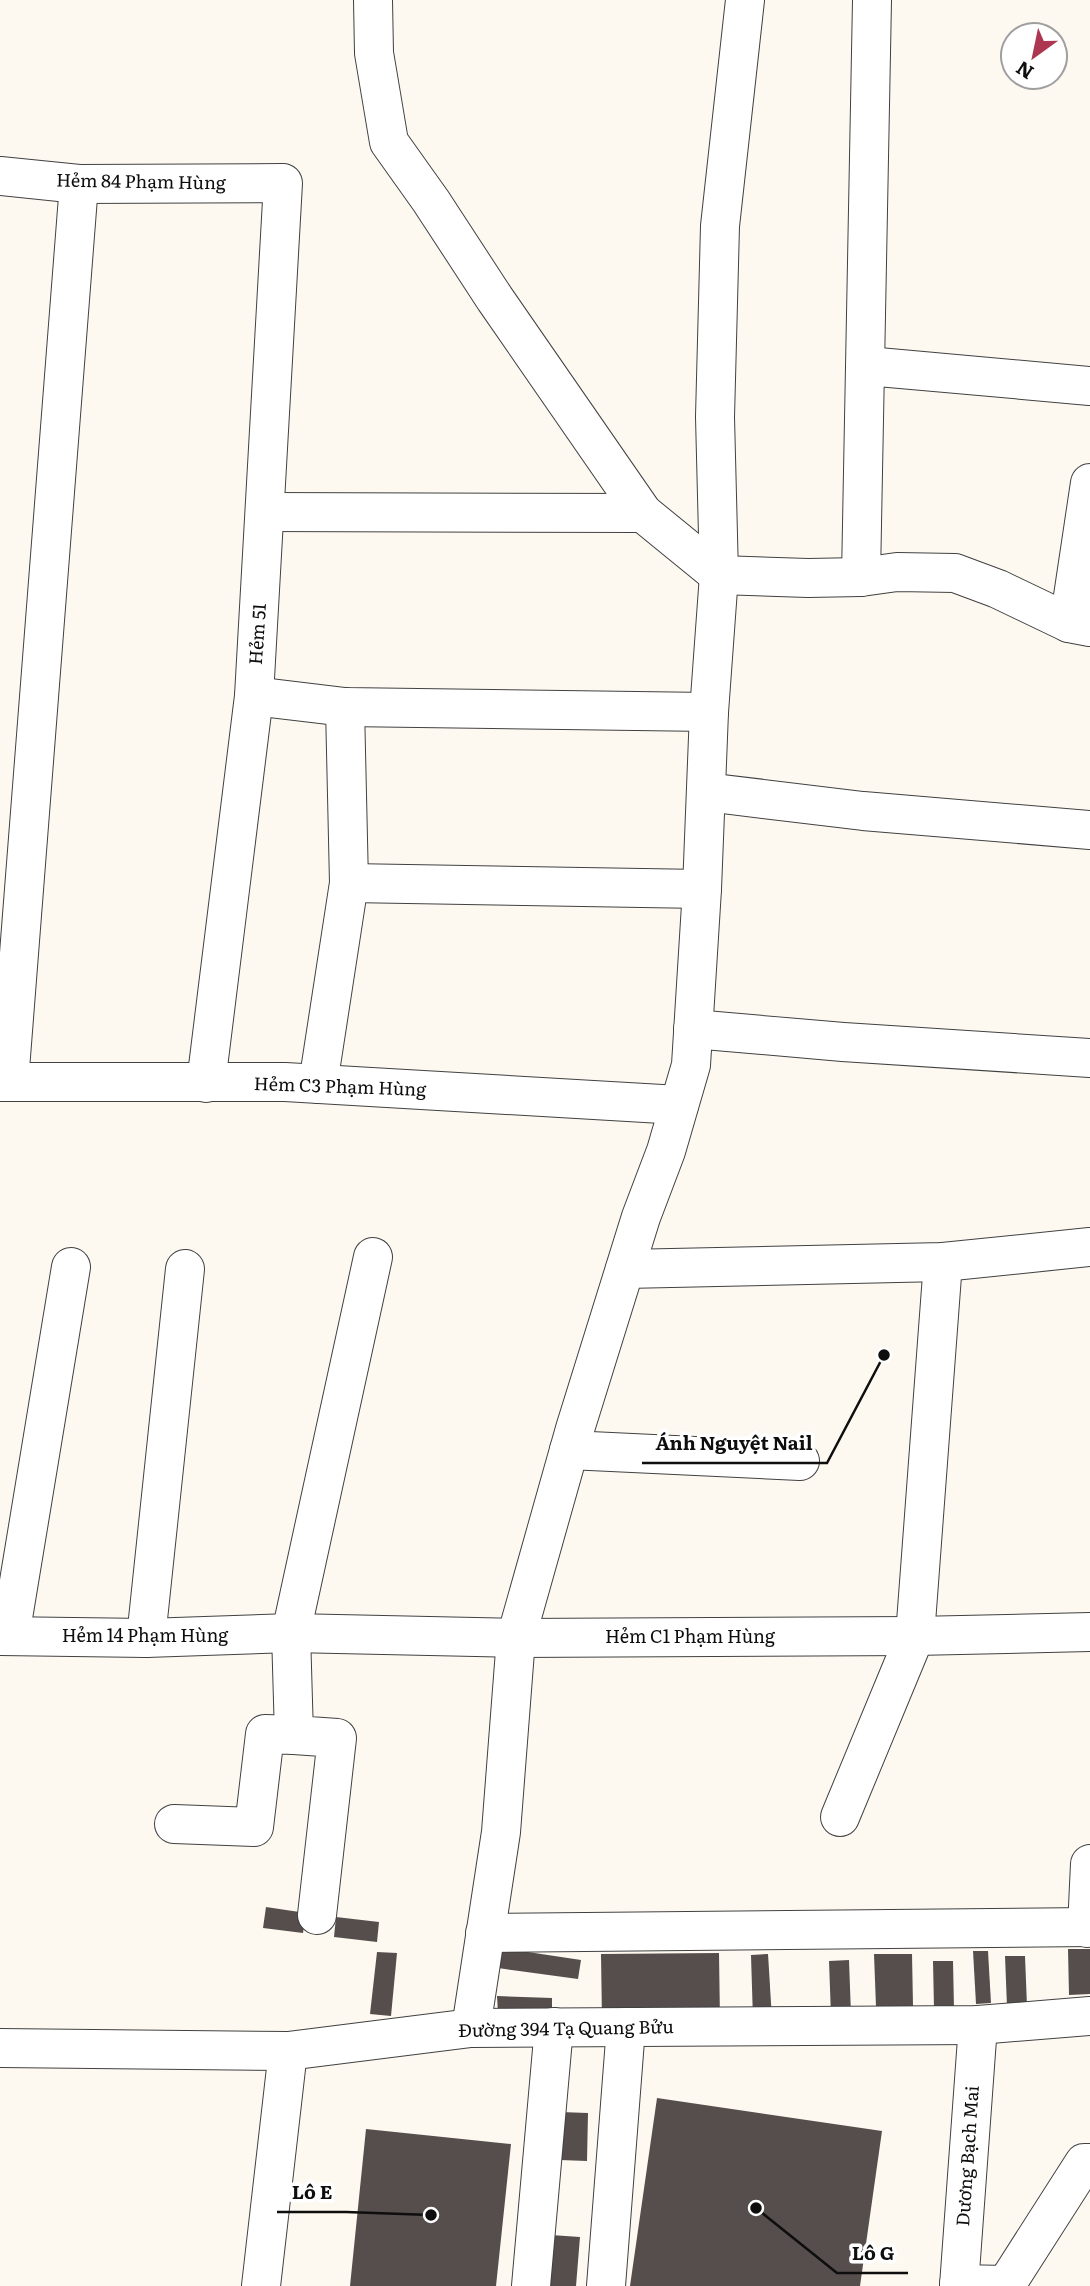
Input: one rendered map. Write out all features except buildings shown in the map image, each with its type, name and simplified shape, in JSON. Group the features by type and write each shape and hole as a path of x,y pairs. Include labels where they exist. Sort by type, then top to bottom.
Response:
{"street":[{"path":"373,0 374,53 389,142 643,513 719,575 808,578 861,577 897,572 955,573 1079,625 1075,580 1090,483"},
{"path":"471,2028 501,1832 516,1637 569,1450 640,1217 666,1151 691,1065 709,712 719,575 715,417 720,226 745,0"},
{"path":"861,577 872,0"},
{"name":"Hẻm 84 Phạm Hùng","path":"0,176 79,184 283,183"},
{"name":"Hẻm 51","path":"206,1083 254,696 283,183"},
{"path":"4,1082 79,184"},
{"path":"867,366 1090,386"},
{"path":"265,512 643,513"},
{"path":"998,589 1075,580"},
{"path":"254,696 345,707 709,712"},
{"path":"318,1084 349,883 345,707"},
{"path":"706,792 863,811 1090,830"},
{"path":"349,883 702,889"},
{"path":"693,1029 1090,1058"},
{"name":"Hẻm C3 Phạm Hùng","path":"4,1082 318,1084 679,1105"},
{"path":"625,1269 943,1262 1090,1247"},
{"path":"294,1735 291,1633 373,1257"},
{"path":"840,1817 915,1636 943,1262"},
{"path":"5,1636 71,1267"},
{"path":"146,1638 185,1269"},
{"path":"569,1450 800,1461"},
{"name":"Hẻm C1 Phạm Hùng","path":"291,1633 516,1637 915,1636 1090,1632"},
{"name":"Hẻm 14 Phạm Hùng","path":"5,1636 146,1638 291,1633"},
{"path":"174,1824 254,1827 265,1734 337,1738 317,1915"},
{"path":"485,1933 1088,1928 1090,1864"},
{"name":"Đường 394 Tạ Quang Bửu","path":"0,2048 288,2051 471,2028 978,2025 1090,2016"},
{"name":"Dương Bạch Mai","path":"959,2285 978,2025"},
{"path":"531,2286 554,2027"},
{"path":"606,2286 626,2027"},
{"path":"261,2286 288,2051"},
{"path":"959,2285 1006,2286 1084,2163 1090,2163"}],"place":[{"name":"Ánh Nguyệt Nail","path":"884,1355"},
{"name":"Lô G","path":"756,2208"},
{"name":"Lô E","path":"431,2215"}]}
